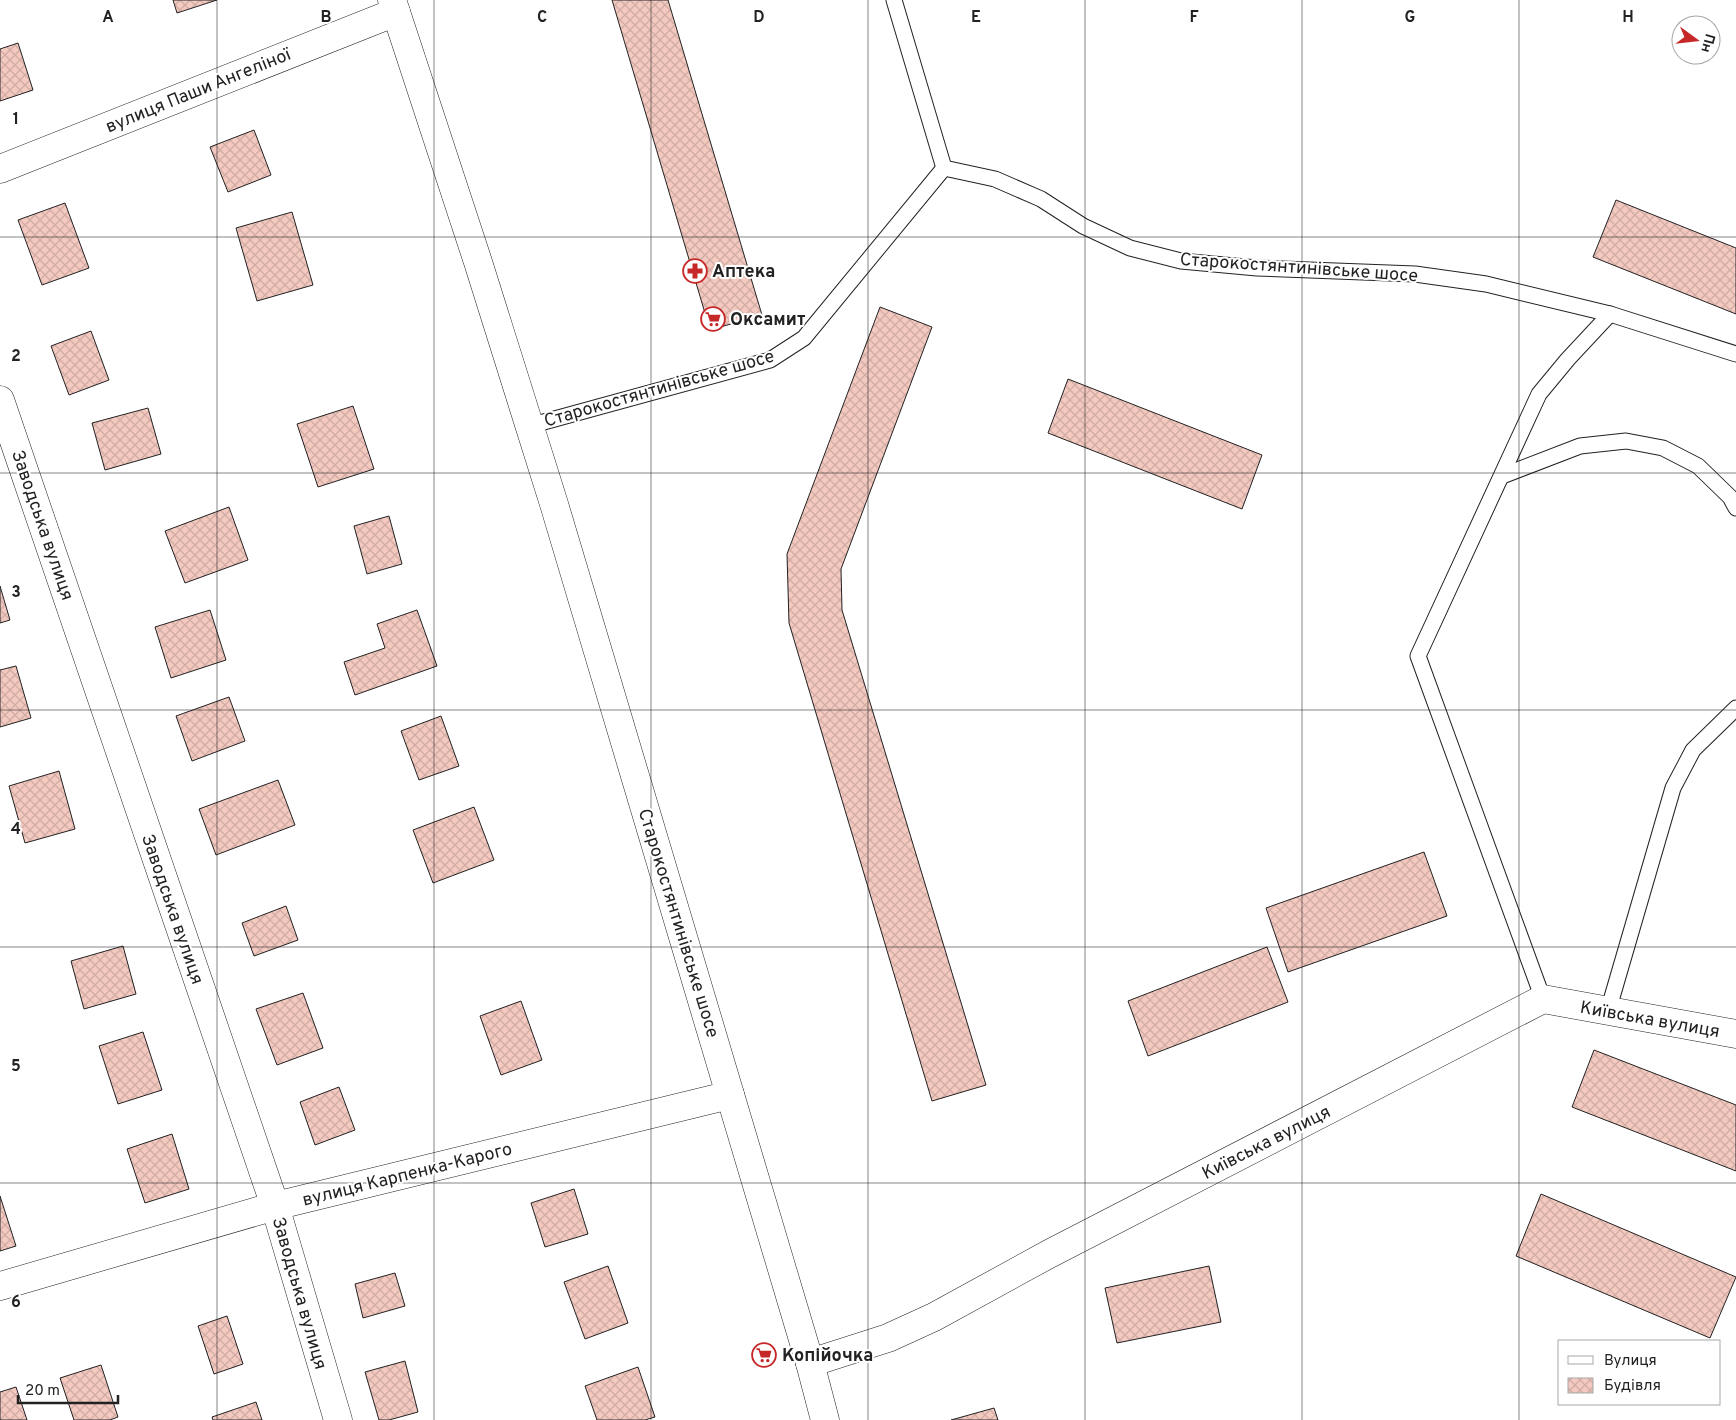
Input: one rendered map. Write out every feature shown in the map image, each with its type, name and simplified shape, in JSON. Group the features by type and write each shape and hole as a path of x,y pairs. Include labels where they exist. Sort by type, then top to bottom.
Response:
{"street":[{"name":"вулиця Паши Ангеліної","path":"0,169 394,6"},
{"name":"Старокостянтинівське шосе","path":"394,6 478,262 529,426 730,1094 810,1363 825,1420"},
{"name":"Заводська вулиця","path":"0,400 275,1206 338,1420"},
{"name":"Київська вулиця","path":"810,1363 888,1338 934,1317 1049,1254 1543,999 1736,1034"},
{"name":"вулиця Карпенка-Карого","path":"0,1286 275,1206 730,1094"}],"lane":[{"path":"894,0 944,168"},
{"name":"Старокостянтинівське шосе","path":"529,426 770,360 804,338 944,168 995,179 1041,199 1083,226 1130,248 1181,261 1257,268 1415,274 1486,284 1610,314 1736,354"},
{"path":"1543,999 1418,656 1539,394 1568,359 1610,314"},
{"path":"1502,476 1580,446 1626,441 1663,448 1698,466 1730,497 1736,508"},
{"path":"1608,1011 1673,788 1693,750 1736,708"}],"building":[{"path":"173,0 217,0 177,13"},
{"path":"612,0 668,0 762,315 710,330"},
{"path":"18,43 33,90 0,101 0,49"},
{"path":"254,130 271,175 228,192 210,147"},
{"path":"1616,200 1736,248 1736,314 1593,257"},
{"path":"65,203 89,268 42,285 18,220"},
{"path":"292,212 313,285 257,301 236,228"},
{"path":"880,307 932,327 841,569 842,610 986,1085 932,1101 789,623 787,554"},
{"path":"91,331 109,380 69,395 51,346"},
{"path":"1068,379 1262,455 1242,509 1048,433"},
{"path":"353,406 374,469 318,487 297,424"},
{"path":"148,408 161,454 105,470 92,423"},
{"path":"229,507 248,560 185,583 165,531"},
{"path":"389,516 402,564 367,574 354,526"},
{"path":"0,586 10,620 0,623"},
{"path":"210,610 226,660 171,678 155,627"},
{"path":"417,610 437,666 355,695 344,662 385,648 377,624"},
{"path":"16,666 31,718 0,727 0,670"},
{"path":"229,697 245,741 192,761 176,716"},
{"path":"441,716 459,766 419,780 401,731"},
{"path":"59,771 75,829 25,843 9,786"},
{"path":"278,780 295,825 216,855 199,809"},
{"path":"474,807 494,860 433,883 413,830"},
{"path":"1424,852 1447,916 1288,972 1266,908"},
{"path":"286,906 298,940 254,956 242,923"},
{"path":"123,946 136,994 84,1009 71,961"},
{"path":"1267,947 1288,1002 1148,1056 1128,1001"},
{"path":"303,993 323,1048 277,1065 256,1009"},
{"path":"521,1001 542,1060 501,1075 480,1016"},
{"path":"143,1032 162,1090 118,1104 99,1046"},
{"path":"1594,1050 1736,1105 1736,1171 1572,1107"},
{"path":"339,1087 355,1130 315,1145 300,1102"},
{"path":"172,1134 189,1189 145,1203 127,1149"},
{"path":"574,1189 588,1234 545,1247 531,1203"},
{"path":"1541,1194 1736,1277 1710,1338 1516,1256"},
{"path":"0,1196 16,1246 0,1251"},
{"path":"608,1266 628,1323 585,1339 564,1282"},
{"path":"1209,1266 1221,1322 1117,1343 1105,1288"},
{"path":"395,1273 405,1306 363,1318 355,1284"},
{"path":"227,1316 243,1364 214,1374 198,1326"},
{"path":"405,1361 418,1412 389,1420 379,1420 365,1372"},
{"path":"101,1365 118,1417 110,1420 74,1420 60,1378"},
{"path":"638,1367 655,1417 645,1420 597,1420 585,1386"},
{"path":"16,1387 27,1420 0,1420 0,1392"},
{"path":"256,1402 262,1420 213,1420 212,1417"},
{"path":"994,1408 998,1420 951,1420"}],"place":[{"name":"Аптека","path":"695,271"},
{"name":"Оксамит","path":"713,319"},
{"name":"Копійочка","path":"764,1355"}]}
